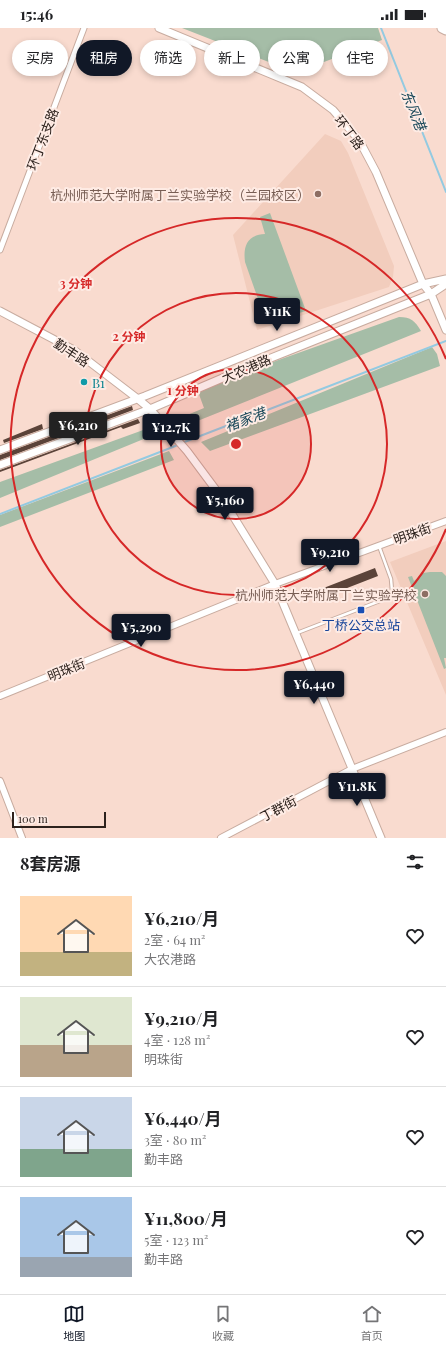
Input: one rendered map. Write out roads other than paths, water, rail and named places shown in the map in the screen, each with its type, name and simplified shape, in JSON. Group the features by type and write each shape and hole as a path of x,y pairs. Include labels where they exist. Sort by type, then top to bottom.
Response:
{"highway":[{"path":"442,28 446,30"}],"main road":[{"name":"环丁路","path":"159,28 264,70 302,87 333,110 359,140 376,172 423,284 431,294 446,330"},
{"name":"大农港路","path":"0,450 138,399 423,284 446,279"},
{"name":"大农港路","path":"0,465 150,409 246,368 431,294 446,284"},
{"name":"勤丰路","path":"0,311 74,350 150,409 187,451 222,498 275,584 381,838"}],"street":[{"name":"环丁东支路","path":"0,250 84,28"},
{"name":"明珠街","path":"0,696 275,584 446,521"},
{"name":"丁群街","path":"221,838 352,769 446,732"},
{"path":"0,781 22,838"}],"lane":[{"path":"295,634 385,599 392,591 391,579 378,545"}],"waterway":[{"name":"东风港","path":"381,28 446,192"},
{"name":"褚家港","path":"182,443 446,341"},
{"name":"褚家港","path":"0,514 178,445"}],"place":[{"name":"杭州师范大学附属丁兰实验学校（兰园校区）","path":"318,194"},
{"name":"B1","path":"84,382"},
{"name":"杭州师范大学附属丁兰实验学校","path":"425,594"},
{"name":"丁桥公交总站","path":"361,610"}]}
